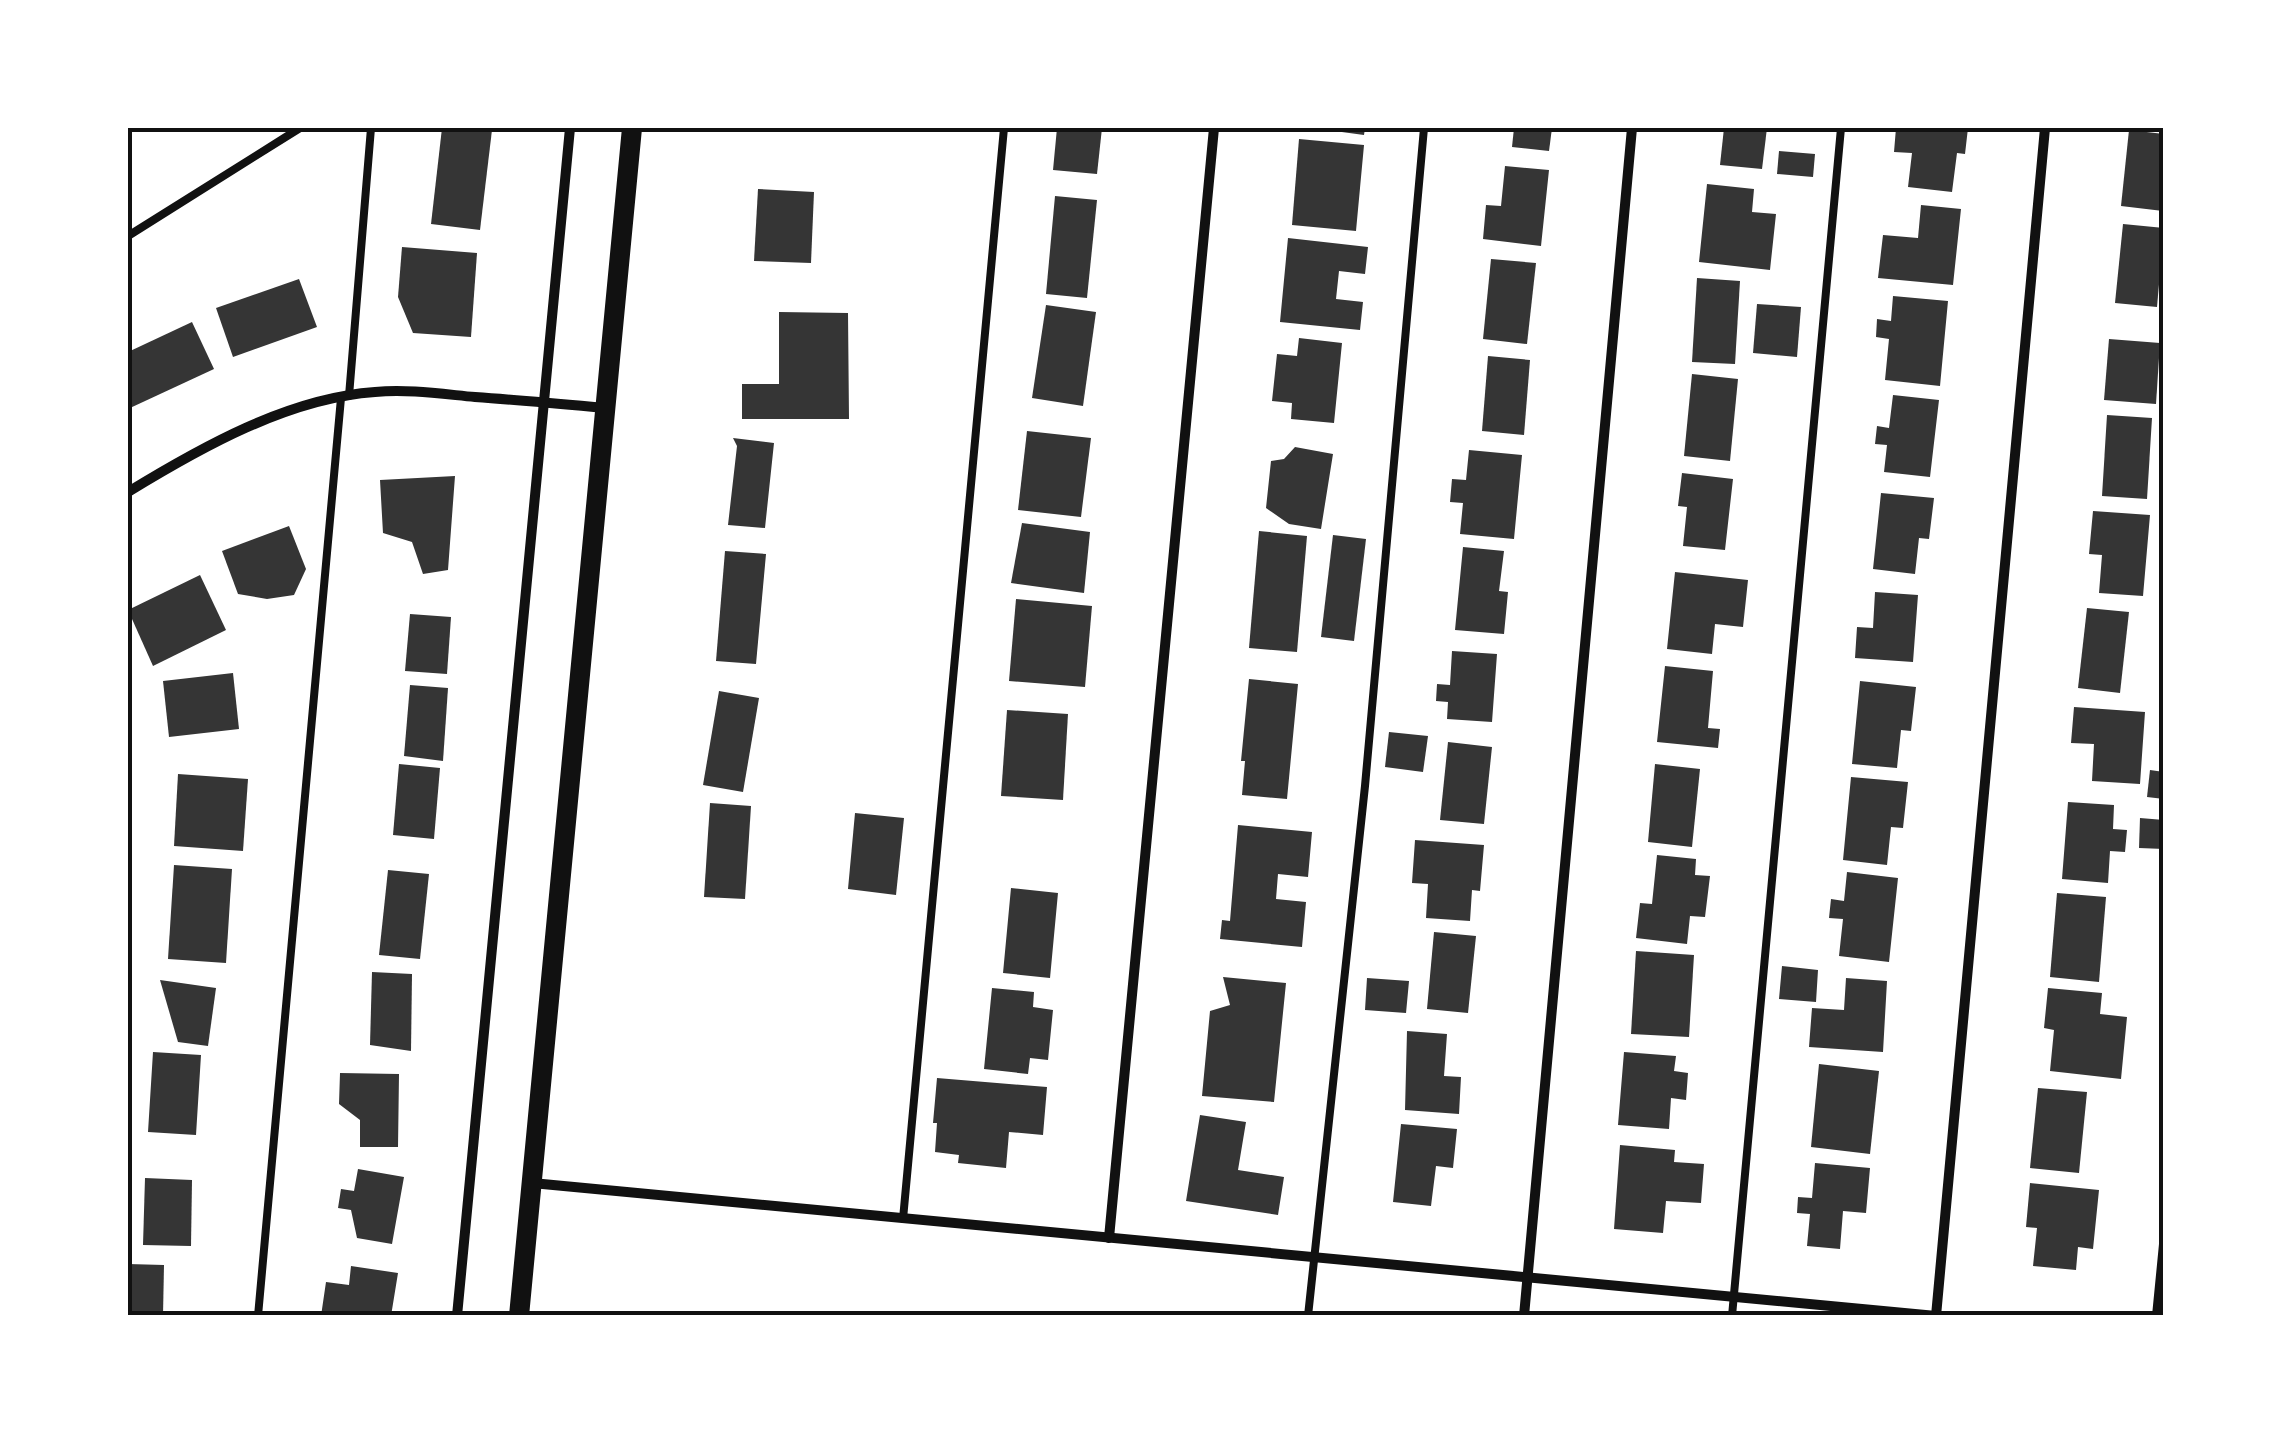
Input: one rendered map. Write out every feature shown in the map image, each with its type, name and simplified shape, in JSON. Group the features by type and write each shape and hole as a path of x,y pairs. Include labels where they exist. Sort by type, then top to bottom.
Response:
{"main road":[{"path":"519,1316 632,128"}],"street":[{"path":"456,1316 570,128"},
{"path":"1109,1238 1214,128"},
{"path":"1524,1316 1632,128"},
{"path":"532,1182 1936,1316 2045,128"},
{"path":"128,492 185,457 288,411 373,392 418,392 605,408"}],"lane":[{"path":"128,236 300,128"},
{"path":"258,1316 370,128"},
{"path":"903,1219 1004,128"},
{"path":"1308,1316 1365,786 1424,128"},
{"path":"1732,1316 1841,128"},
{"path":"2156,1316 2164,1234"}],"building":[{"path":"442,128 492,130 480,230 431,224"},
{"path":"1057,128 1102,128 1097,174 1053,170"},
{"path":"1327,128 1365,128 1364,135"},
{"path":"1514,128 1552,128 1549,151 1512,147"},
{"path":"1724,128 1767,128 1762,169 1720,165"},
{"path":"1896,128 1968,128 1965,154 1957,153 1952,192 1908,187 1912,153 1894,152"},
{"path":"2129,130 2164,134 2163,211 2121,206"},
{"path":"1299,139 1364,145 1356,231 1292,225"},
{"path":"1779,151 1815,154 1813,177 1777,174"},
{"path":"1505,166 1549,170 1541,246 1483,239 1486,205 1501,206"},
{"path":"1707,184 1754,189 1752,212 1776,214 1770,270 1699,262"},
{"path":"758,189 814,192 811,263 754,261"},
{"path":"1055,196 1097,200 1087,298 1046,294"},
{"path":"1921,205 1961,209 1953,285 1878,278 1883,235 1918,238"},
{"path":"2123,224 2164,228 2157,307 2115,303"},
{"path":"1288,238 1368,247 1365,274 1339,271 1336,299 1363,302 1360,330 1280,322"},
{"path":"402,247 477,253 471,337 413,333 398,297"},
{"path":"1491,259 1536,263 1527,344 1483,339"},
{"path":"1697,278 1740,281 1735,364 1692,362"},
{"path":"299,279 317,327 233,357 216,308"},
{"path":"1893,296 1948,301 1940,386 1885,380 1889,339 1876,337 1877,319 1891,321"},
{"path":"1757,304 1801,307 1797,357 1753,353"},
{"path":"1046,305 1096,312 1083,406 1032,398"},
{"path":"779,312 848,313 849,419 742,419 742,384 779,384"},
{"path":"192,322 214,369 130,408 128,352"},
{"path":"1299,338 1342,343 1334,423 1291,419 1292,403 1272,401 1277,354 1297,356"},
{"path":"2109,339 2160,343 2156,404 2104,400"},
{"path":"1488,356 1530,360 1524,435 1482,431"},
{"path":"1692,374 1738,379 1730,461 1684,456"},
{"path":"1893,395 1939,400 1930,477 1884,472 1887,445 1875,444 1877,426 1889,428"},
{"path":"2107,415 2152,418 2147,499 2102,496"},
{"path":"1027,431 1091,438 1081,517 1018,510"},
{"path":"733,438 774,443 765,528 728,525 737,446"},
{"path":"1295,447 1333,454 1321,529 1289,524 1266,508 1271,461 1284,459"},
{"path":"1469,450 1522,455 1514,539 1460,534 1463,503 1450,502 1452,479 1466,480"},
{"path":"1682,473 1733,479 1725,550 1683,546 1687,507 1678,506"},
{"path":"455,476 448,570 423,574 412,542 383,533 380,480"},
{"path":"1881,493 1934,498 1929,539 1919,538 1915,574 1873,569"},
{"path":"2093,511 2150,515 2143,596 2099,593 2102,555 2089,554"},
{"path":"1022,523 1090,532 1084,593 1011,583"},
{"path":"289,526 306,569 294,595 267,599 238,594 222,551"},
{"path":"1259,531 1307,536 1297,652 1249,648"},
{"path":"1333,535 1366,539 1354,641 1321,637"},
{"path":"1463,547 1504,551 1499,591 1508,592 1504,634 1455,630"},
{"path":"725,551 766,554 756,664 716,661"},
{"path":"1675,572 1748,580 1743,627 1715,624 1712,654 1667,649"},
{"path":"200,575 226,630 153,666 128,610"},
{"path":"1875,592 1918,595 1913,662 1855,658 1857,627 1873,628"},
{"path":"1016,599 1092,606 1085,687 1009,681"},
{"path":"2087,608 2129,612 2120,693 2078,688"},
{"path":"410,614 451,617 447,674 405,671"},
{"path":"1452,651 1497,654 1492,722 1447,719 1448,702 1436,701 1437,684 1450,685"},
{"path":"1665,666 1713,671 1708,728 1720,729 1718,748 1657,742"},
{"path":"233,673 239,729 169,737 163,681"},
{"path":"1249,679 1298,684 1287,799 1242,795 1245,761 1241,761"},
{"path":"1860,681 1916,687 1911,731 1901,730 1897,768 1852,764"},
{"path":"410,685 448,688 443,761 404,756"},
{"path":"719,691 759,698 743,792 703,785"},
{"path":"2074,707 2145,712 2140,784 2092,781 2094,744 2071,743"},
{"path":"1007,710 1068,714 1063,800 1001,796"},
{"path":"1389,732 1428,736 1423,772 1385,767"},
{"path":"1448,742 1492,747 1484,824 1440,820"},
{"path":"399,764 440,768 434,839 393,835"},
{"path":"1655,764 1700,769 1692,847 1648,842"},
{"path":"2150,770 2164,772 2164,799 2147,797"},
{"path":"178,774 248,779 243,851 174,846"},
{"path":"1851,777 1908,782 1903,828 1891,827 1887,865 1843,860"},
{"path":"2068,802 2114,805 2113,829 2127,830 2125,852 2110,851 2108,883 2062,879"},
{"path":"710,803 751,806 745,899 704,897"},
{"path":"855,813 904,818 896,895 848,889"},
{"path":"2140,818 2164,820 2164,849 2139,848"},
{"path":"1238,825 1312,832 1308,877 1278,874 1276,899 1306,902 1302,947 1220,939 1222,920 1230,921"},
{"path":"1415,840 1484,845 1480,891 1472,890 1470,921 1426,918 1428,884 1412,883"},
{"path":"1657,855 1696,859 1695,875 1710,876 1705,917 1690,916 1687,944 1636,938 1640,903 1652,904"},
{"path":"174,865 232,869 226,963 168,959"},
{"path":"388,870 429,874 420,959 379,955"},
{"path":"1847,872 1898,878 1889,962 1839,956 1843,919 1829,918 1831,899 1844,901"},
{"path":"1011,888 1058,893 1050,978 1003,973"},
{"path":"2057,893 2106,897 2099,982 2050,977"},
{"path":"1434,932 1476,936 1468,1013 1427,1009"},
{"path":"1636,951 1694,955 1689,1037 1631,1034"},
{"path":"1782,966 1818,970 1816,1002 1779,999"},
{"path":"372,972 412,974 411,1051 370,1045"},
{"path":"1223,977 1286,983 1274,1102 1202,1096 1210,1011 1230,1005"},
{"path":"1367,978 1409,981 1406,1013 1365,1010"},
{"path":"1846,978 1887,981 1883,1052 1809,1047 1812,1008 1844,1010"},
{"path":"160,980 216,988 208,1046 178,1042"},
{"path":"992,988 1034,992 1033,1007 1053,1010 1048,1060 1030,1058 1028,1074 984,1069"},
{"path":"2048,988 2102,993 2100,1014 2127,1017 2121,1079 2050,1071 2054,1030 2044,1028"},
{"path":"1407,1031 1447,1034 1444,1076 1461,1077 1459,1114 1405,1110"},
{"path":"153,1052 201,1055 196,1135 148,1132"},
{"path":"1624,1052 1676,1056 1674,1071 1688,1073 1686,1100 1671,1098 1669,1129 1618,1125"},
{"path":"1819,1064 1879,1071 1870,1154 1811,1147"},
{"path":"340,1073 399,1074 398,1147 360,1147 360,1120 339,1104"},
{"path":"937,1078 1047,1087 1043,1135 1009,1132 1006,1168 958,1163 959,1155 935,1152"},
{"path":"2038,1088 2087,1092 2079,1173 2030,1168"},
{"path":"1200,1115 1246,1122 1238,1170 1284,1177 1278,1215 1186,1201"},
{"path":"1401,1124 1457,1129 1453,1168 1436,1166 1431,1206 1393,1202"},
{"path":"1620,1145 1675,1150 1674,1162 1704,1164 1701,1203 1666,1201 1663,1233 1614,1229"},
{"path":"1815,1163 1870,1168 1866,1213 1843,1211 1840,1249 1807,1246 1810,1214 1797,1213 1798,1197 1812,1198"},
{"path":"358,1169 404,1177 392,1244 357,1238 351,1210 338,1208 341,1189 354,1191"},
{"path":"145,1178 192,1180 191,1246 143,1245"},
{"path":"2030,1183 2099,1190 2093,1249 2078,1247 2076,1270 2033,1266 2037,1228 2026,1227"},
{"path":"128,1264 164,1265 163,1316 128,1316"},
{"path":"351,1266 398,1273 391,1316 321,1316 326,1282 349,1285"}]}
